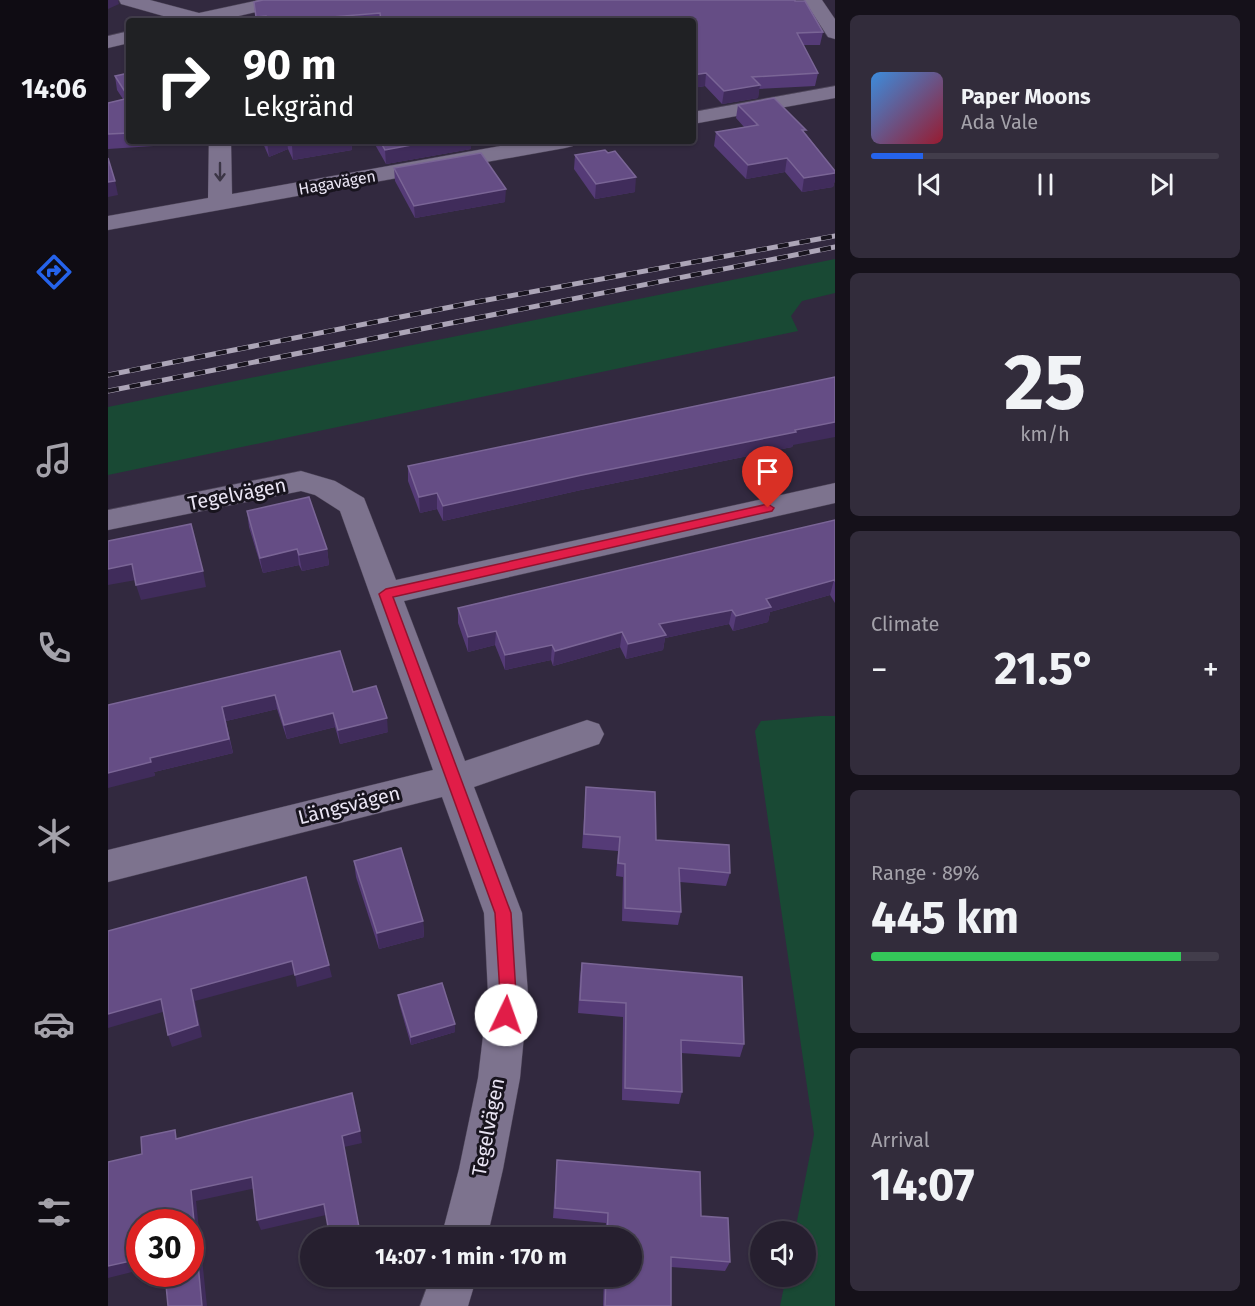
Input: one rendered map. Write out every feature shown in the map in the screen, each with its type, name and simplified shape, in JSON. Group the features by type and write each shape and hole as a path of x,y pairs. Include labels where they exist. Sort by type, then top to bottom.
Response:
{"street":[{"path":"128,0 187,18"},
{"path":"219,17 284,0"},
{"path":"813,0 835,33"},
{"path":"108,42 126,38"},
{"path":"696,117 835,92"},
{"path":"219,203 220,144"},
{"name":"Hagavägen","path":"108,223 548,144"},
{"name":"Tegelvägen","path":"108,520 301,482 340,495 353,505 503,913 508,994 499,1078 467,1227"},
{"path":"386,594 835,493"},
{"name":"Längsvägen","path":"108,866 454,779 587,734"},
{"path":"444,1306 450,1287"}],"green space":[{"path":"835,259 835,293 802,301 791,316 798,331 108,475 108,407"},
{"path":"835,716 835,1306 780,1306 784,1287 816,1287 816,1221 797,1221 814,1134 755,731 761,721"}],"building":[{"path":"263,0 795,0 805,1 823,32 797,33 818,73 752,77 760,85 724,91 706,73 696,75 696,18 381,18 380,13 319,18 266,18 266,16 256,17 254,2"},
{"path":"126,74 126,93 115,76"},
{"path":"774,98 806,130 802,130 835,173 804,178 787,158 748,165 716,132 758,125 738,105"},
{"path":"126,99 126,133 108,134 108,103"},
{"path":"382,144 417,144 385,150"},
{"path":"605,150 608,153 615,151 636,177 596,184 575,155"},
{"path":"481,153 506,189 414,206 394,168"},
{"path":"108,158 115,181 108,182"},
{"path":"835,377 835,422 443,506 437,493 419,497 408,466"},
{"path":"309,497 327,549 299,555 297,549 260,558 247,511"},
{"path":"835,520 835,581 766,599 771,607 736,616 732,610 659,624 666,635 628,644 622,632 555,651 552,645 505,655 496,631 468,637 458,608"},
{"path":"191,524 203,571 136,585 132,564 108,569 108,541"},
{"path":"340,651 353,692 376,686 387,718 338,730 333,713 284,725 275,695 222,707 229,739 150,758 151,762 108,773 108,705"},
{"path":"586,787 655,792 656,840 729,845 730,873 679,868 681,912 625,908 625,864 618,863 620,837 584,834"},
{"path":"401,848 423,921 377,933 354,861"},
{"path":"306,877 329,965 295,975 292,961 191,989 198,1025 168,1035 161,999 108,1014 108,931"},
{"path":"582,963 742,977 744,1044 681,1040 682,1092 625,1088 626,1003 580,1000"},
{"path":"442,983 455,1024 411,1037 398,995"},
{"path":"352,1093 360,1131 342,1136 359,1227 328,1227 324,1204 257,1220 252,1177 191,1190 193,1209 126,1209 126,1262 108,1266 108,1162 142,1154 141,1137 175,1130 176,1139"},
{"path":"557,1160 700,1172 701,1216 728,1218 730,1262 671,1257 671,1306 605,1306 606,1287 642,1287 642,1227 607,1227 608,1213 555,1208"},
{"path":"166,1287 200,1287 202,1306 168,1306"}],"railway":[{"path":"108,375 471,303 835,236"},
{"path":"108,391 835,247"}],"route":[{"path":"506,1015 508,994 503,913 386,594 768,508"}]}
